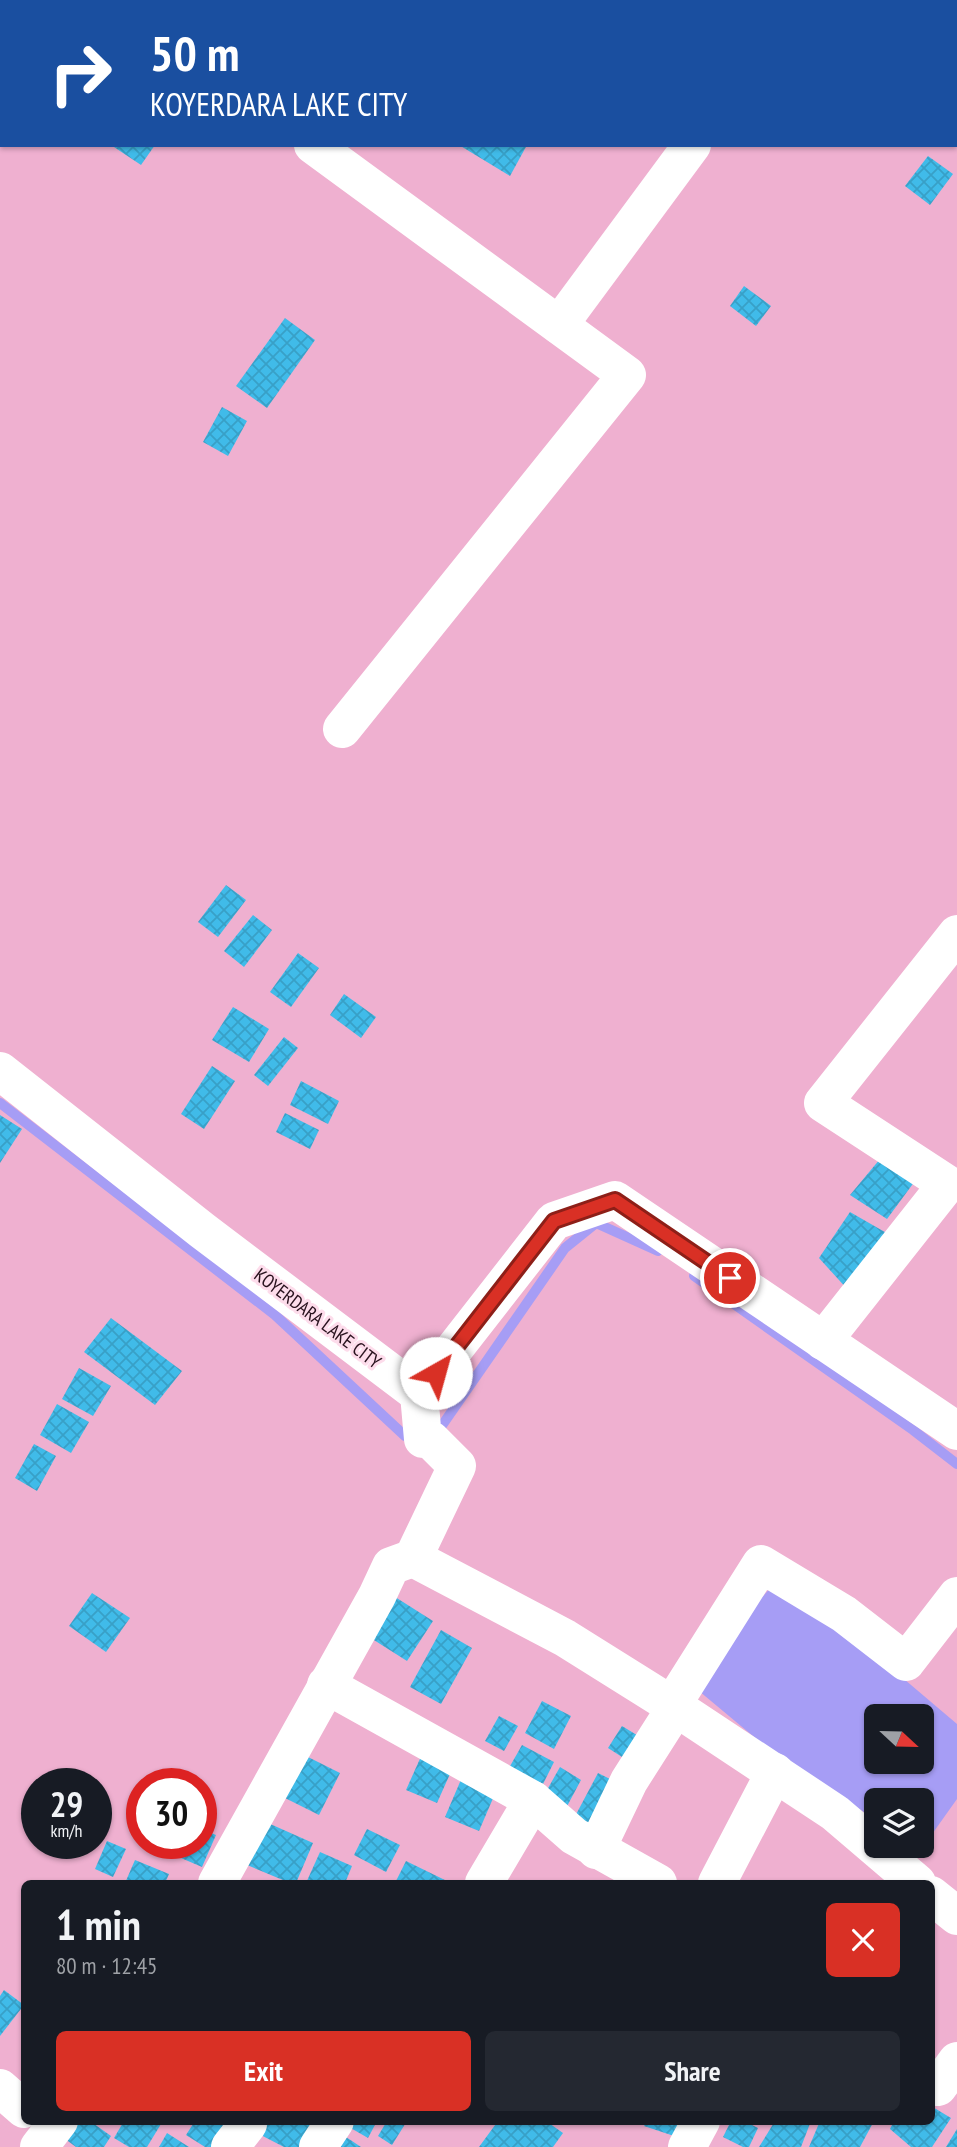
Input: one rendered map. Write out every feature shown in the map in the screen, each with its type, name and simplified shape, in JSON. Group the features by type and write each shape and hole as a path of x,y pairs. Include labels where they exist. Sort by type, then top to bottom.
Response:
{"street":[{"path":"316,147 627,375 342,729"},
{"path":"559,325 691,147"},
{"path":"823,1340 947,1184 823,1103 957,934"},
{"name":"KOYERDARA LAKE CITY","path":"4,1080 419,1394"},
{"path":"219,1880 377,1596 391,1566 413,1558 457,1466 431,1440 423,1439 419,1394 554,1221 615,1200 957,1430"},
{"path":"413,1558 565,1638 673,1705 835,1813 913,1880"},
{"path":"596,1850 629,1781 761,1563 844,1615 906,1662 957,1596"},
{"path":"326,1685 533,1800 574,1836 652,1880"},
{"path":"719,1880 775,1772"},
{"path":"486,1880 533,1800"},
{"path":"935,1898 957,1916"},
{"path":"0,2088 21,2107"},
{"path":"318,2147 332,2125"},
{"path":"687,2147 699,2125"}],"shaded area":[{"path":"774,1584 858,1640 933,1704 864,1704 864,1774 934,1774 934,1704 957,1724 957,1799 934,1831 934,1788 864,1788 864,1812 765,1746 699,1691 737,1625"}],"building":[{"path":"114,147 154,147 141,165"},
{"path":"462,147 526,147 510,176"},
{"path":"928,156 953,174 930,205 905,186"},
{"path":"744,286 771,306 756,326 730,306"},
{"path":"285,318 315,340 267,408 236,386"},
{"path":"222,407 247,421 228,456 203,442"},
{"path":"226,885 246,900 218,937 198,922"},
{"path":"253,915 272,930 244,967 224,951"},
{"path":"298,953 319,968 291,1007 270,992"},
{"path":"344,994 376,1017 361,1038 330,1015"},
{"path":"233,1007 269,1029 249,1062 212,1040"},
{"path":"284,1037 298,1048 268,1086 254,1075"},
{"path":"212,1066 235,1081 204,1129 181,1114"},
{"path":"301,1081 339,1101 328,1124 290,1105"},
{"path":"285,1113 319,1130 310,1149 276,1132"},
{"path":"0,1115 22,1129 0,1163"},
{"path":"880,1159 915,1181 887,1219 850,1195"},
{"path":"850,1212 890,1235 848,1290 819,1258"},
{"path":"111,1318 182,1371 155,1405 84,1352"},
{"path":"79,1368 111,1386 93,1416 62,1399"},
{"path":"57,1404 89,1422 71,1453 40,1435"},
{"path":"34,1444 56,1456 37,1491 15,1478"},
{"path":"92,1593 130,1618 106,1652 69,1626"},
{"path":"392,1595 433,1621 407,1661 366,1635"},
{"path":"441,1630 472,1648 441,1704 410,1687"},
{"path":"542,1701 571,1716 554,1749 525,1733"},
{"path":"499,1716 518,1726 504,1751 485,1741"},
{"path":"622,1726 650,1743 636,1766 608,1748"},
{"path":"522,1745 554,1762 542,1786 509,1768"},
{"path":"423,1752 454,1765 437,1803 406,1790"},
{"path":"304,1755 340,1773 319,1815 283,1797"},
{"path":"560,1767 581,1780 565,1810 543,1797"},
{"path":"598,1773 622,1785 596,1835 572,1822"},
{"path":"463,1775 497,1789 479,1831 445,1817"},
{"path":"259,1819 313,1843 297,1880 283,1880 240,1862"},
{"path":"367,1829 400,1845 386,1872 354,1855"},
{"path":"112,1843 126,1849 113,1877 95,1869 99,1859 112,1859"},
{"path":"320,1852 352,1866 346,1880 307,1880"},
{"path":"183,1859 206,1859 202,1867"},
{"path":"135,1860 169,1874 166,1880 126,1880"},
{"path":"406,1861 445,1880 396,1880"},
{"path":"4,1990 21,2003 21,2009 0,2036 0,1996"},
{"path":"935,2108 951,2118 932,2147 911,2147 890,2129 892,2125 935,2125"},
{"path":"69,2125 96,2125 111,2136 104,2147 76,2147 61,2136"},
{"path":"122,2125 160,2125 147,2147 129,2147 114,2138"},
{"path":"192,2125 233,2125 219,2147 205,2147 186,2135"},
{"path":"256,2125 311,2125 300,2147 284,2147 253,2131"},
{"path":"345,2125 375,2125 368,2138"},
{"path":"385,2125 404,2125 392,2145 378,2136"},
{"path":"495,2125 552,2125 563,2133 553,2147 479,2147"},
{"path":"645,2125 683,2125 677,2137"},
{"path":"729,2125 752,2125 758,2128 749,2147 743,2147 723,2137"},
{"path":"773,2125 809,2125 801,2147 759,2147"},
{"path":"818,2125 872,2125 860,2147 809,2147"},
{"path":"957,2129 957,2147 946,2147"},
{"path":"167,2133 189,2147 159,2147"},
{"path":"343,2135 361,2147 335,2147"}],"waterway":[{"path":"0,1103 275,1315 405,1436 416,1438"},
{"path":"434,1437 565,1248 596,1223 658,1251"},
{"path":"694,1276 957,1464"}],"route":[{"path":"436,1373 554,1221 615,1200 730,1278"}]}
